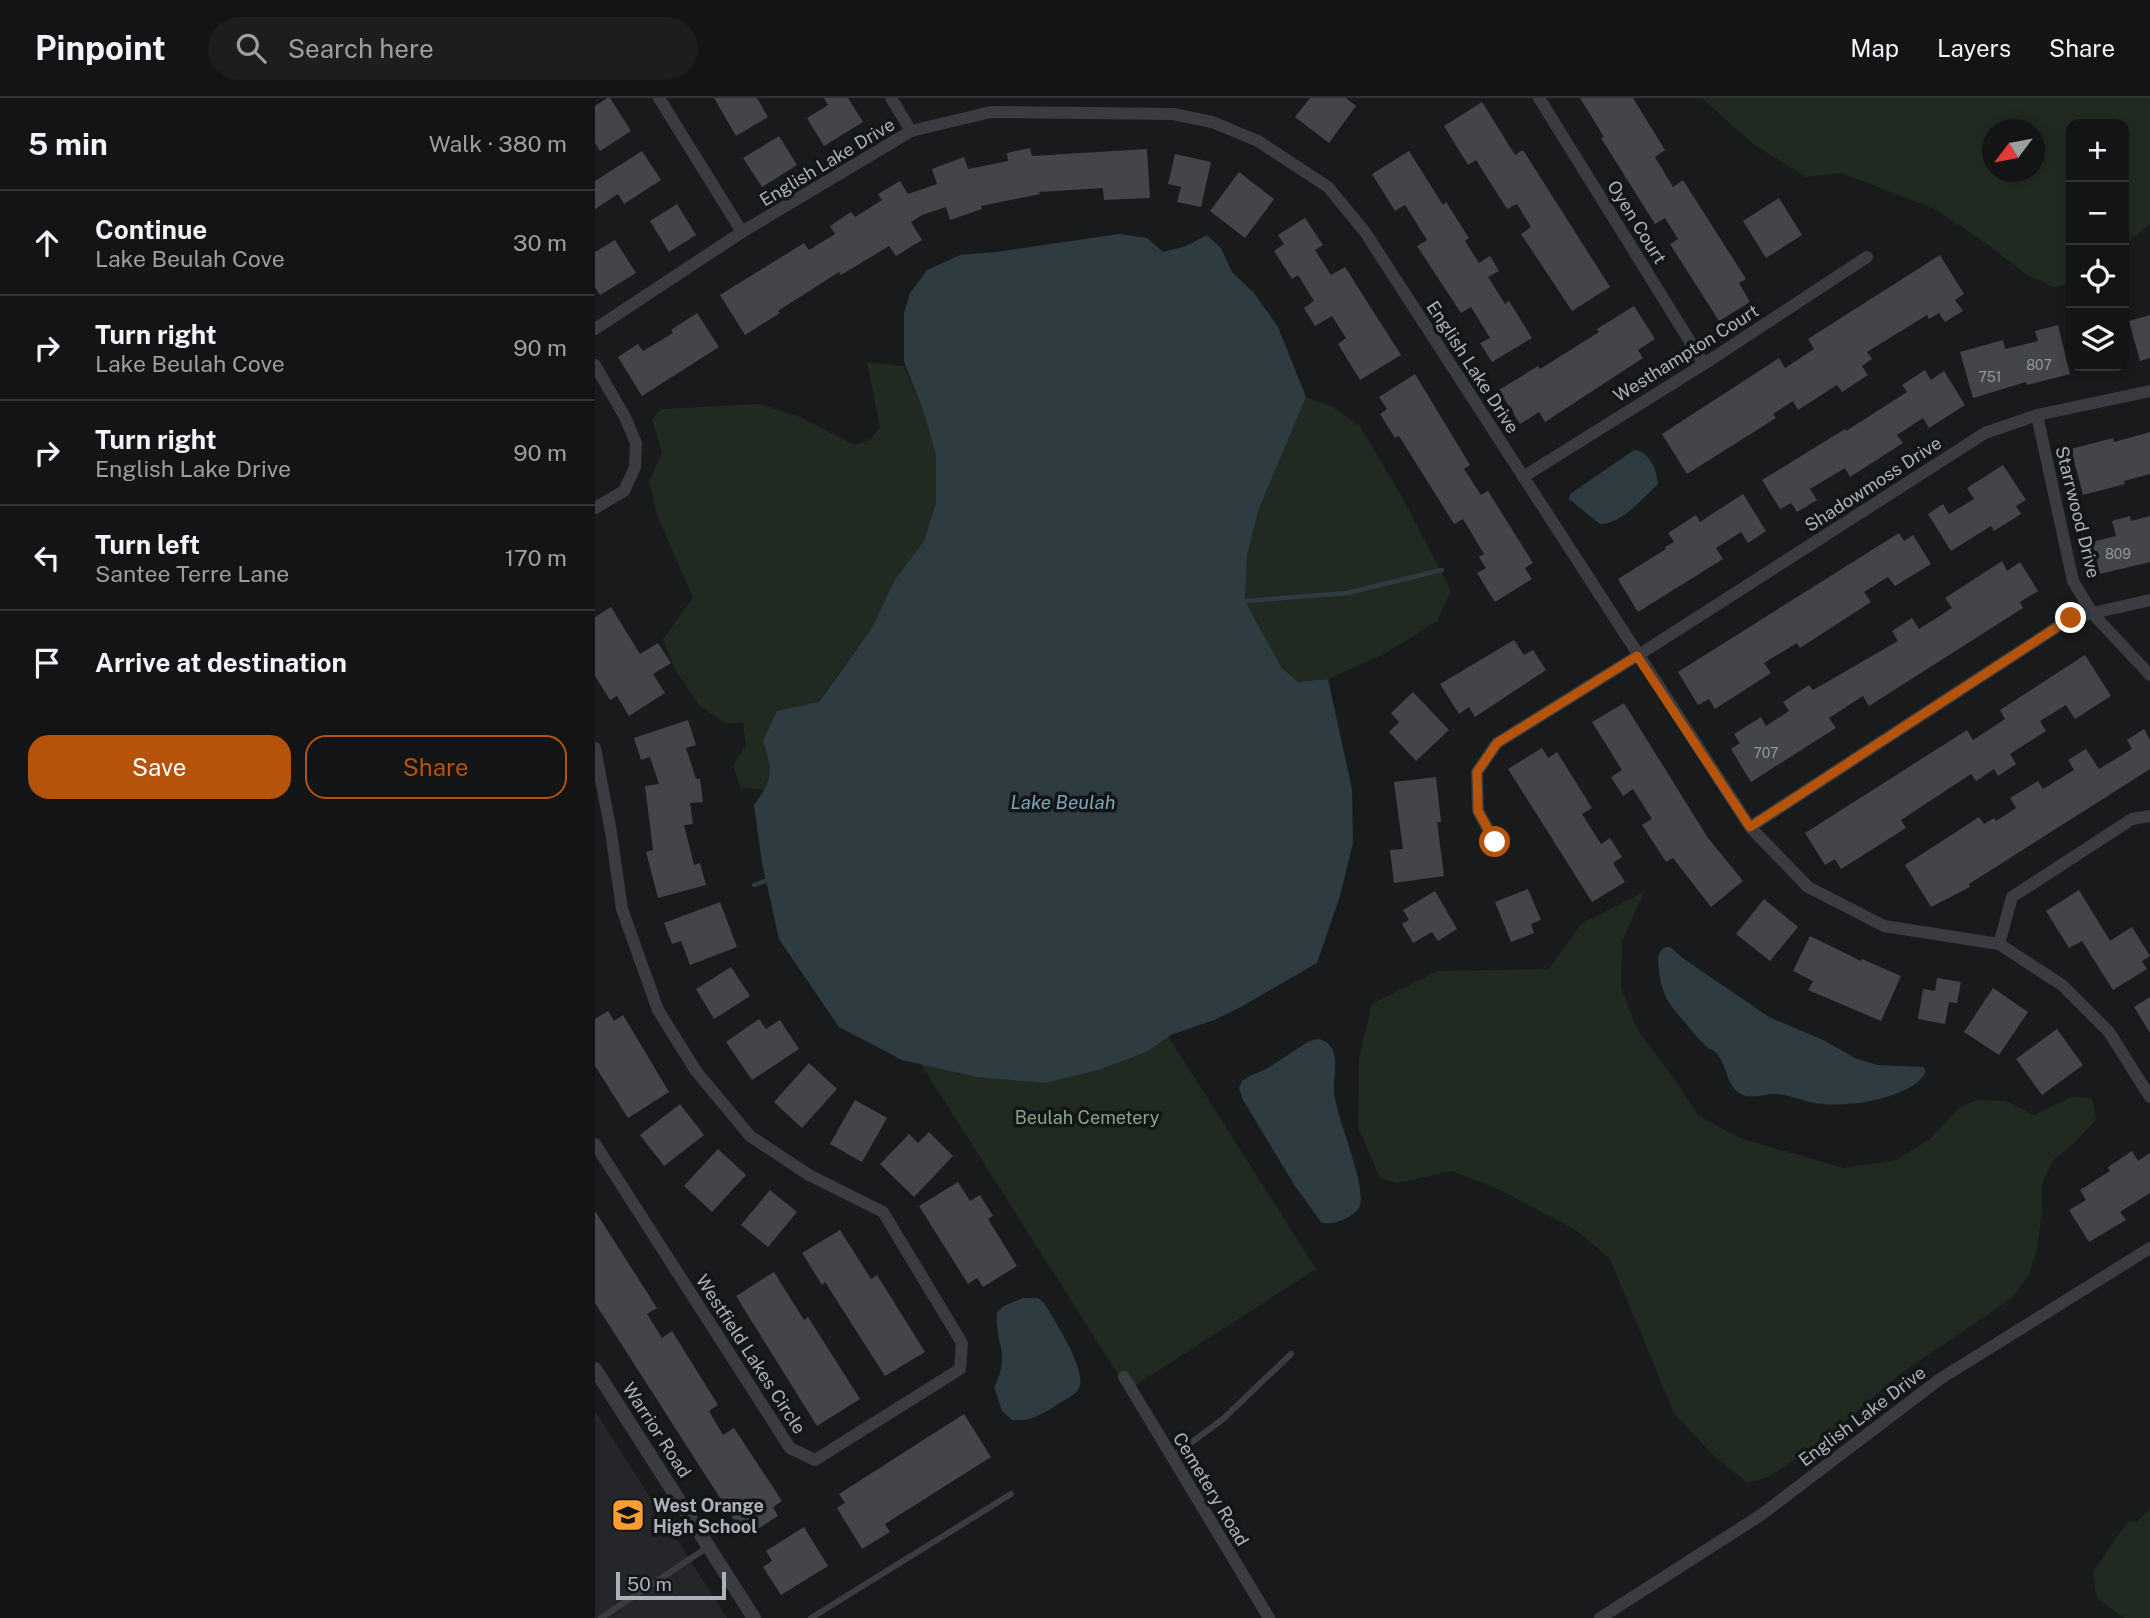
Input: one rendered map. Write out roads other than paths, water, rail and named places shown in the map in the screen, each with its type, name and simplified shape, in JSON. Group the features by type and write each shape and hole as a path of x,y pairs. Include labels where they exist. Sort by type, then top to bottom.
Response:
{"street":[{"path":"659,98 742,232"},
{"path":"891,98 911,131"},
{"name":"Oyen Court","path":"1539,98 1704,363"},
{"name":"English Lake Drive","path":"595,329 742,232 911,131 991,112 1173,114 1212,122 1258,141 1328,187 1365,232 1750,827 1808,887 1884,926 1999,944 2062,985 2109,1032 2150,1097"},
{"name":"Westhampton Court","path":"1523,477 1867,257"},
{"path":"595,365 625,417 636,443 635,467 624,491 595,508"},
{"name":"Shadowmoss Drive","path":"1495,842 1478,811 1477,772 1497,743 1985,433 2037,415 2150,391"},
{"name":"Starrwood Drive","path":"2037,415 2074,581 2091,614 2150,675"},
{"path":"1750,827 2071,618 2150,600"},
{"name":"Westfield Lakes Circle","path":"595,748 622,909 658,1010 696,1071 750,1136 809,1175 883,1212 962,1343 960,1369 815,1460 790,1448 595,1144"},
{"path":"1999,944 2012,897 2132,819 2150,816"},
{"name":"English Lake Drive","path":"1599,1618 1761,1515 1940,1379 2150,1248"},
{"name":"Warrior Road","path":"595,1369 754,1618"},
{"name":"Cemetery Road","path":"1124,1377 1269,1618"}],"lane":[{"path":"1172,1457 1223,1419 1291,1354"},
{"path":"811,1618 1011,1494"},
{"path":"601,1618 708,1547"}],"water":[{"name":"Lake Beulah","path":"1119,234 1147,238 1163,252 1186,246 1207,235 1221,248 1232,272 1254,293 1278,327 1306,397 1258,511 1247,555 1245,601 1281,667 1298,682 1328,679 1352,789 1353,843 1340,896 1317,963 1237,1009 1171,1035 1146,1052 1098,1070 1045,1083 977,1077 902,1060 839,1027 779,939 762,863 754,805 768,781 770,767 763,741 777,711 819,702 872,628 894,581 924,541 936,503 936,455 923,410 904,362 904,313 910,293 927,270 960,255"},
{"path":"1634,450 1644,454 1651,462 1658,484 1624,515 1600,524 1569,499 1570,494"},
{"path":"1665,947 1670,947 1769,1017 1821,1039 1857,1059 1878,1065 1923,1067 1926,1071 1909,1088 1895,1094 1849,1104 1823,1104 1776,1094 1743,1095 1734,1089 1719,1056 1699,1039 1668,1001 1662,988 1658,964 1659,955"},
{"path":"1319,1039 1331,1047 1334,1054 1335,1097 1357,1174 1361,1200 1355,1212 1347,1218 1331,1223 1321,1222 1295,1186 1243,1100 1239,1088 1242,1081 1248,1077 1268,1068 1309,1041"},
{"path":"1023,1298 1038,1298 1044,1303 1068,1345 1079,1370 1080,1380 1075,1393 1047,1411 1030,1418 1012,1420 1002,1411 994,1387 1002,1365 997,1312"}],"waterway":[{"path":"1241,605 1245,601 1347,593 1442,570"},
{"path":"754,885 771,879"}],"place":[{"name":"West Orange High School","path":"628,1515"}],"park label":[{"name":"Beulah Cemetery","path":"1087,1117"}]}
